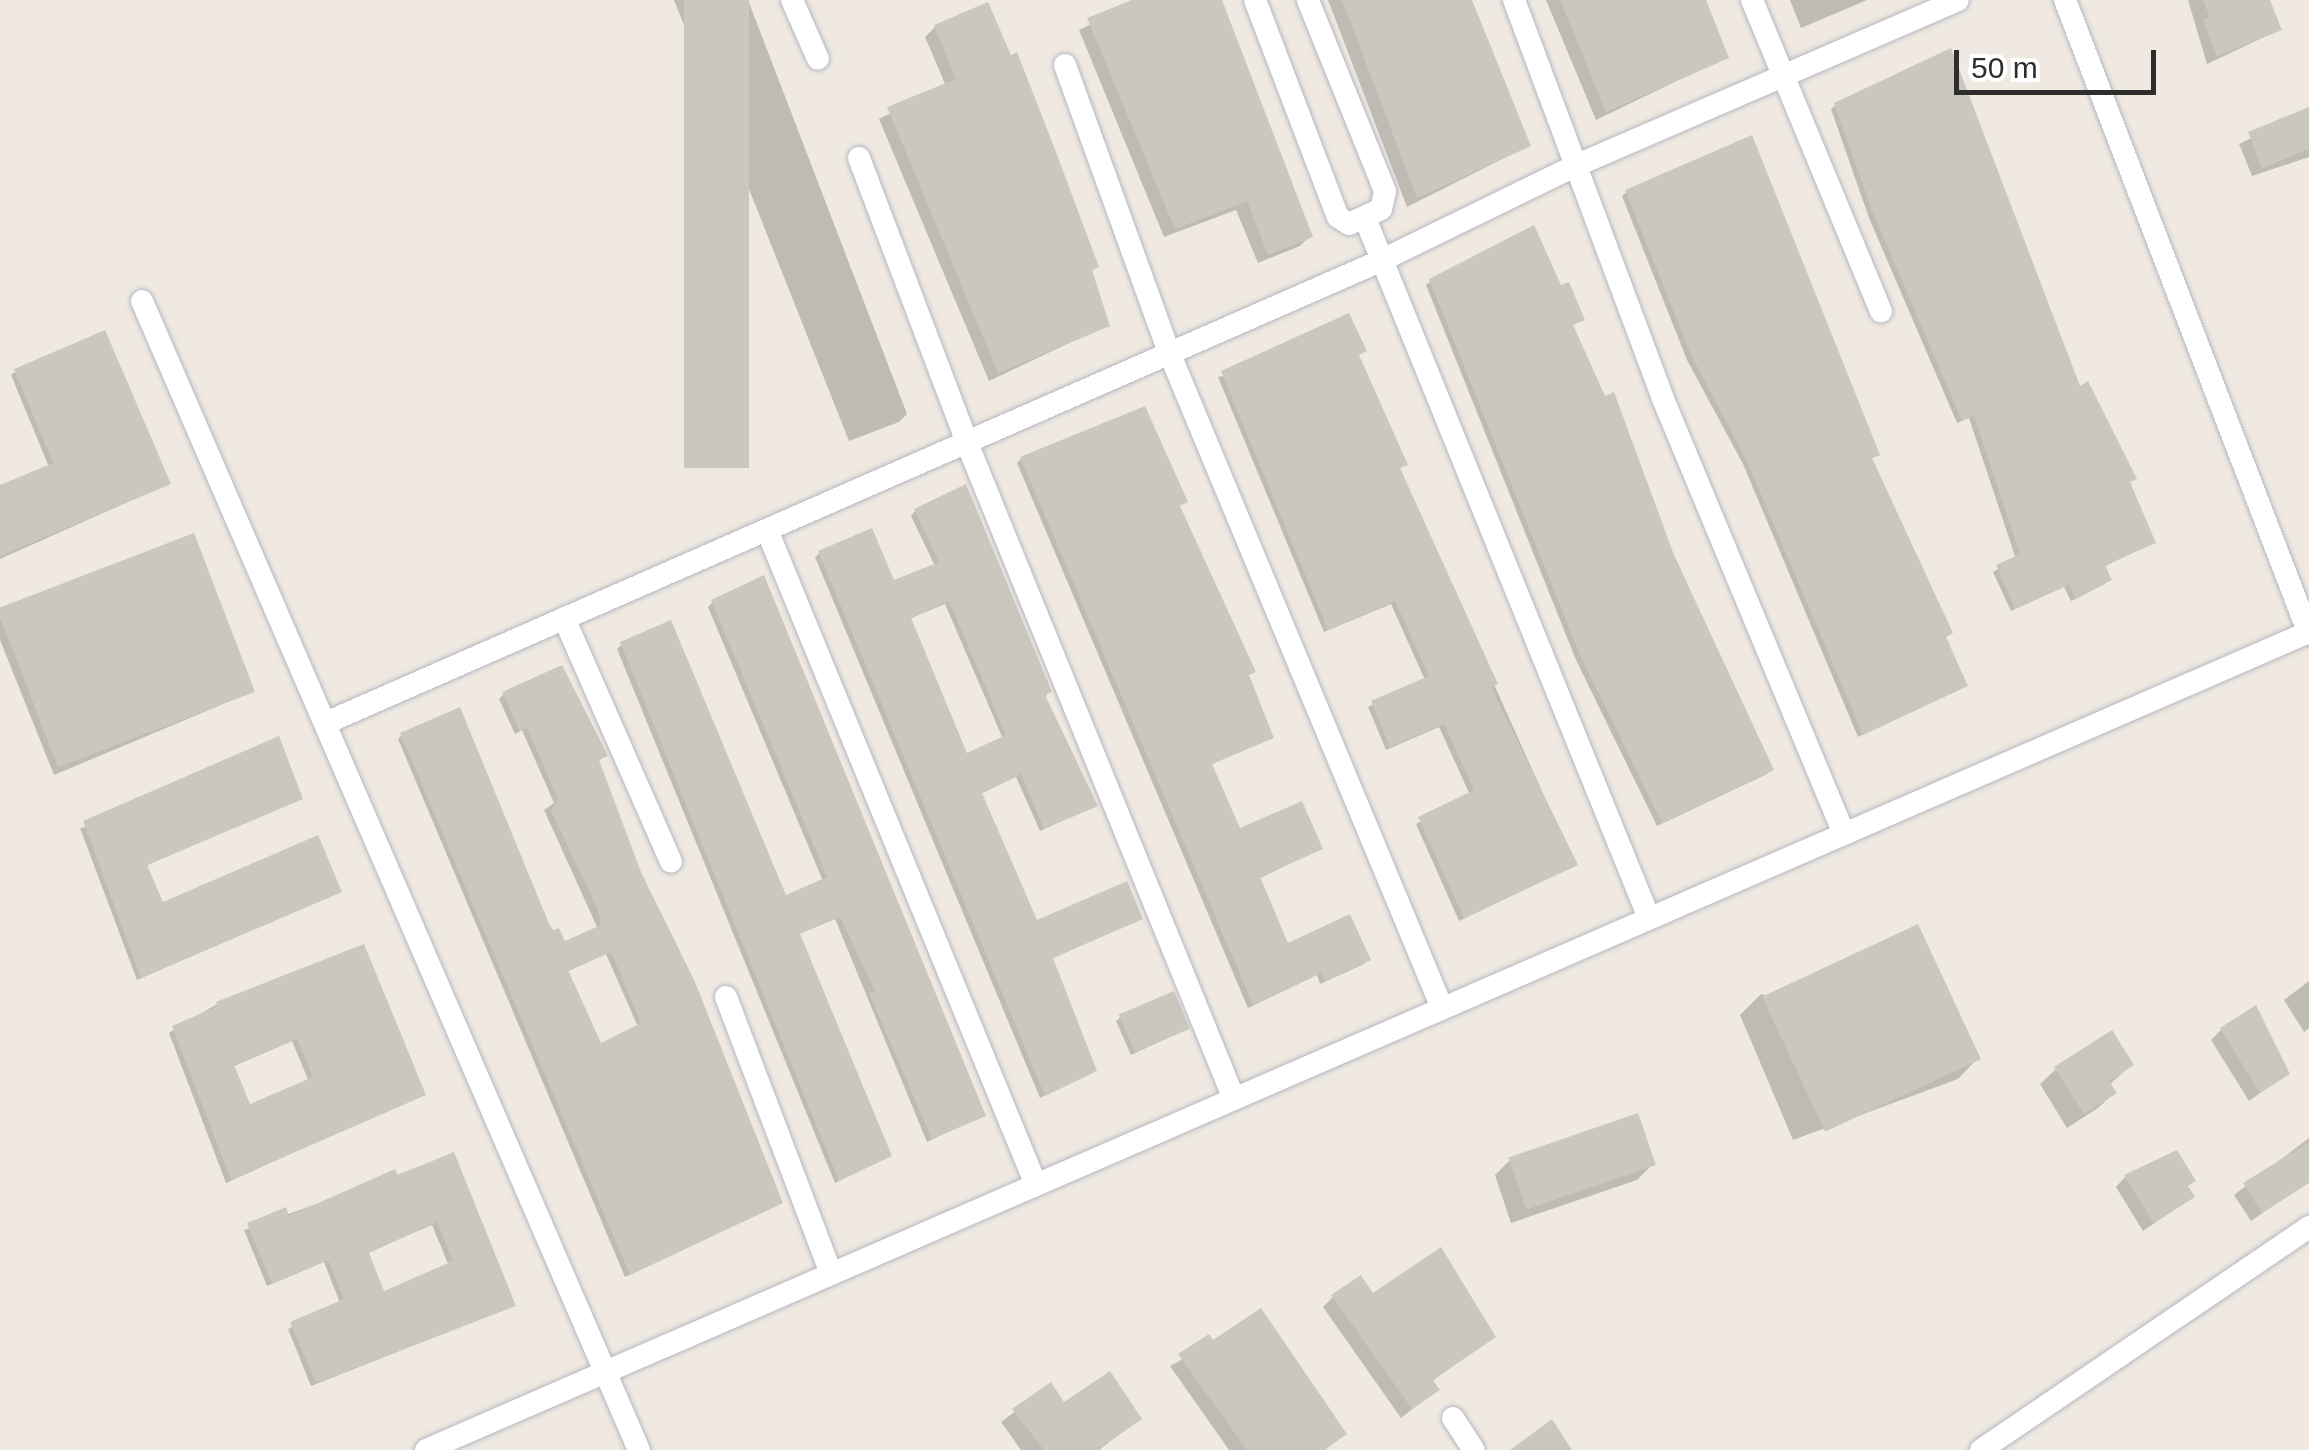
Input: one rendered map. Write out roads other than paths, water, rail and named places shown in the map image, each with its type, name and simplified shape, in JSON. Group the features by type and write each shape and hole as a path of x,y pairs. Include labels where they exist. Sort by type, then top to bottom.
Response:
{"street":[{"path":"792,0 818,59"},
{"path":"1254,0 1338,217 1350,224 1381,209 1385,191 1308,0"},
{"path":"1514,0 1663,399 1844,834"},
{"path":"1752,0 1880,310"},
{"path":"328,722 1378,262 1575,166 1958,0"},
{"path":"426,1450 2309,633 2064,0"},
{"path":"1065,65 1169,352 1442,1008"},
{"path":"860,158 967,443 1234,1099"},
{"path":"1365,218 1378,262 1649,918"},
{"path":"142,301 609,1371 639,1450"},
{"path":"767,530 1036,1185"},
{"path":"564,618 671,862"},
{"path":"726,997 831,1274"},
{"path":"1981,1450 2309,1227"},
{"path":"1454,1418 1474,1450"}]}
